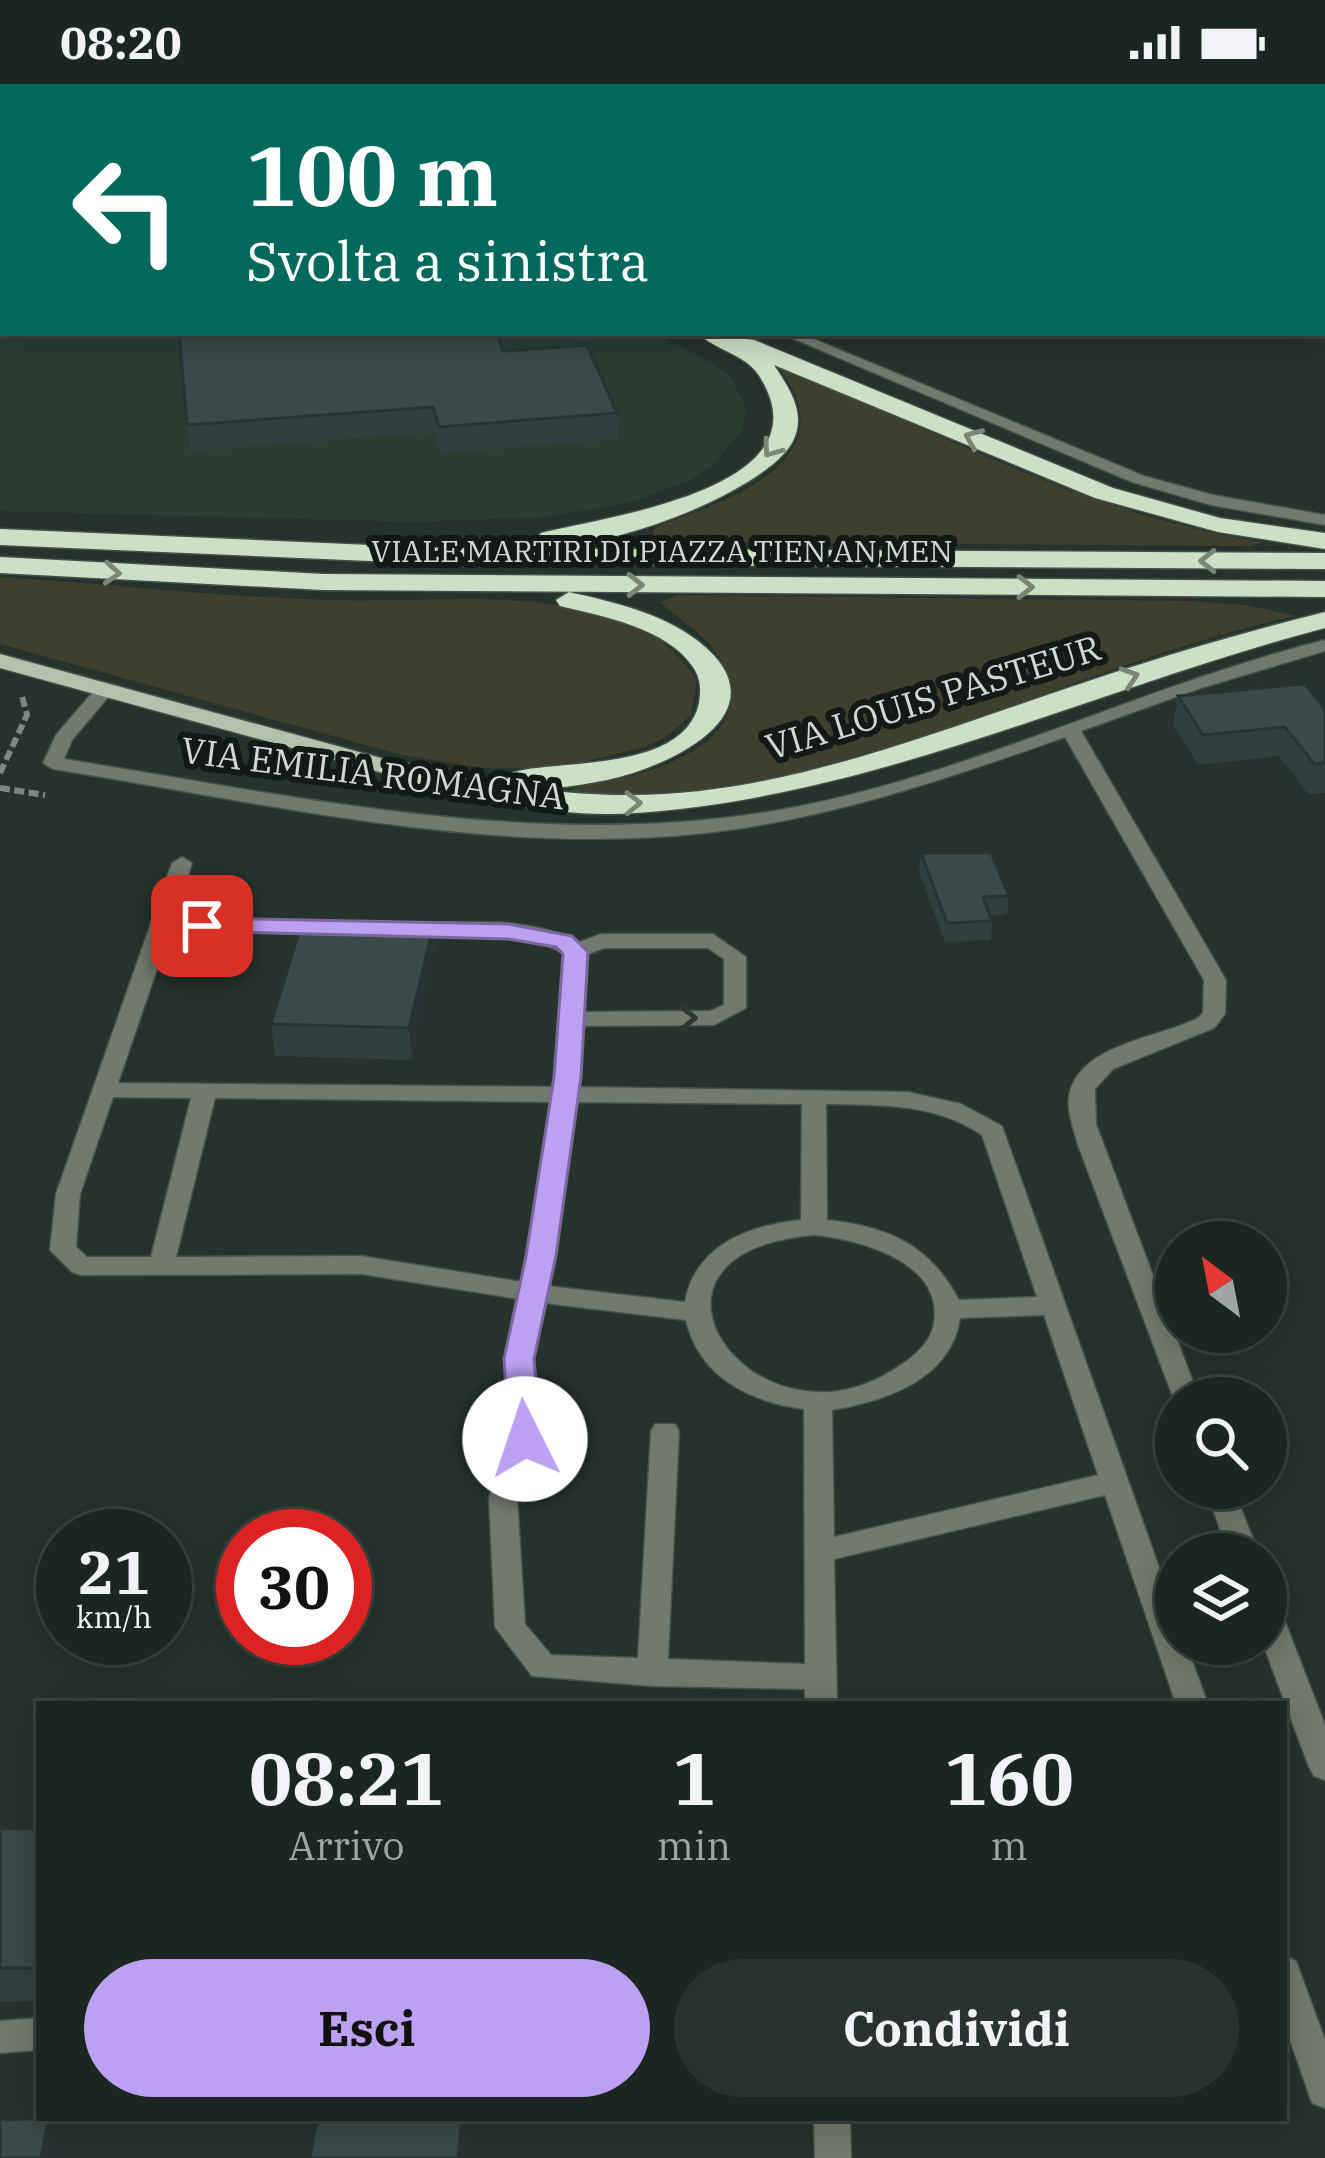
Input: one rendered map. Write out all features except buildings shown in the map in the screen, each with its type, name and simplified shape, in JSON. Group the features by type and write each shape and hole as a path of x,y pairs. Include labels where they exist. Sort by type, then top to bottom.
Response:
{"highway":[{"path":"74,542 532,540 602,530 667,513 743,479 769,459 787,424 788,411 764,365 716,336"},
{"path":"720,336 806,366 1104,493 1218,525 1325,542"},
{"name":"VIALE MARTIRI DI PIAZZA TIEN AN MEN","path":"0,537 440,556 1325,561"},
{"name":"VIALE MARTIRI DI PIAZZA TIEN AN MEN","path":"0,565 224,580 1325,589"},
{"path":"224,580 314,590 527,596 592,604 653,624 677,639 698,656 716,692 713,710 684,740 662,753 609,771 532,779 394,770"},
{"name":"VIA LOUIS PASTEUR","path":"394,770 436,785 569,803 686,801 747,794 862,766 1222,647 1325,620"}],"main road":[{"name":"VIA LOUIS PASTEUR","path":"0,661 394,770"}],"street":[{"path":"795,336 1138,479 1211,500 1325,520"},
{"name":"VIA EMILIA ROMAGNA","path":"105,690 63,740 53,763 437,821 563,832 655,833 796,813 862,797 1246,665 1325,645"},
{"path":"1070,728 1215,980 1214,1014 1206,1023 1108,1064 1083,1089 1090,1145 1177,1377"},
{"path":"182,863 68,1194 63,1250 81,1266 361,1265 534,1294 694,1312"},
{"path":"160,924 508,932 564,941 575,952 565,1092 534,1294 519,1359 525,1439 503,1497 510,1627 544,1667 821,1691 818,1401"},
{"path":"571,1019 714,1018 735,1007 735,957 713,940 601,941 575,952"},
{"path":"103,1090 916,1099 966,1110 993,1131 1191,1701"},
{"path":"161,1268 206,1091"},
{"path":"814,1097 814,1227"},
{"path":"814,1227 875,1237 902,1250 939,1287 946,1310 944,1339 927,1365 860,1398 818,1401 779,1395 731,1372 700,1338 694,1312 699,1285 716,1262 743,1243 776,1231 814,1227"},
{"path":"946,1310 1054,1304"},
{"path":"652,1674 665,1431"},
{"path":"817,1552 1115,1482"},
{"path":"1286,1665 1325,1767"},
{"path":"1287,1981 1325,2091"},
{"path":"0,2037 36,2034"},
{"path":"832,2121 833,2158"}],"path":[{"path":"0,773 27,715 26,699 16,691"}],"shaded area":[{"path":"0,336 658,336 714,364 731,378 747,409 742,430 711,467 689,481 629,503 545,517 416,522 0,511"},
{"path":"776,364 1075,492 1199,530 1263,542 1250,546 679,542 654,536 653,530 661,525 750,487 792,449 800,425 796,397"},
{"path":"0,577 288,598 518,601 592,611 639,627 675,654 697,680 691,715 666,737 645,747 555,769 483,768 402,755 0,644"},
{"path":"677,595 1189,601 1246,605 1296,616 1206,639 846,760 754,781 662,792 569,791 677,760 714,734 726,718 731,698 728,676 715,651 660,602"}],"route":[{"path":"202,926 508,932 564,941 575,952 567,1077 541,1256 519,1359 525,1439"}]}
